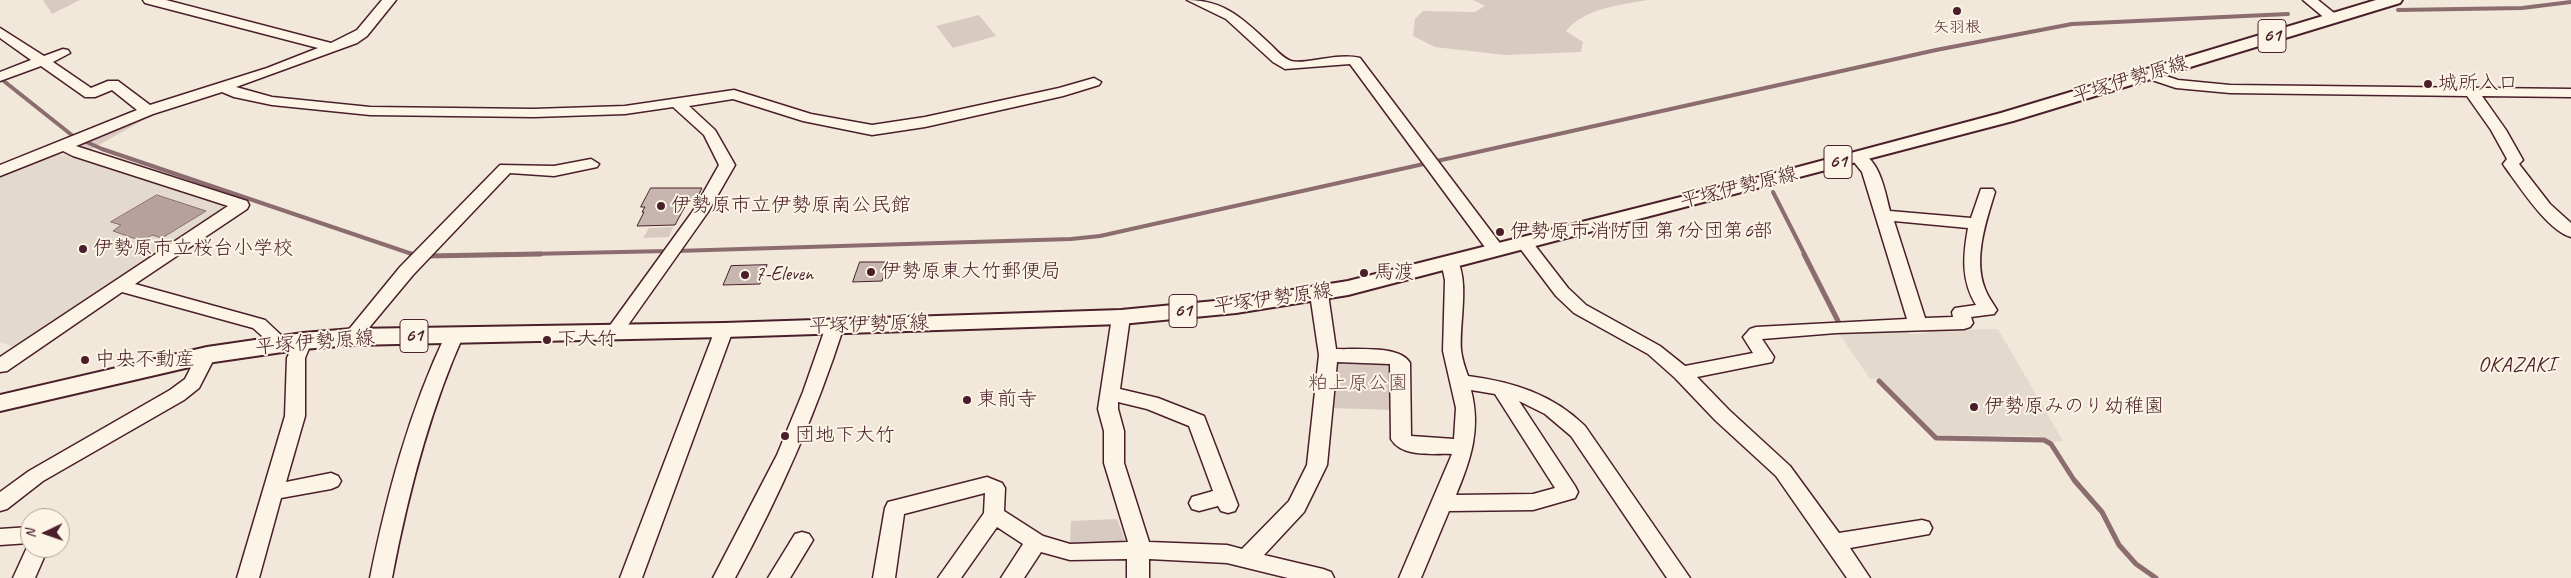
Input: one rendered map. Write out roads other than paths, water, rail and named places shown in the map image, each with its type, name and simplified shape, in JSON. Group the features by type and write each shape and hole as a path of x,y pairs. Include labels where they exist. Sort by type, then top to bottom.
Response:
{"main road":[{"name":"平塚伊勢原線","path":"0,403 207,355 303,341 352,337 724,330 1121,317 1236,306 1319,294 1858,157 2151,75 2332,17 2394,0"}],"street":[{"path":"150,0 332,48"},
{"path":"176,6 188,0"},
{"path":"0,171 148,111 220,86 272,71 332,48 362,33 389,0"},
{"path":"1194,0 1231,16 1278,59 1290,66 1343,59 1355,61 1496,250"},
{"path":"2310,0 2332,17"},
{"path":"0,32 90,94 113,84 148,111"},
{"path":"0,77 63,53"},
{"path":"2151,75 2176,84 2211,88 2571,93"},
{"path":"220,86 239,94 272,101 370,111 534,113 625,110 669,102 678,104 734,94 808,118 872,130 925,122 1063,92 1094,82"},
{"path":"2471,92 2498,130 2515,160 2511,164 2544,208 2571,232"},
{"path":"615,331 700,212 727,165 710,133 678,104"},
{"path":"0,366 241,205 78,153 64,145"},
{"path":"1858,157 1870,171 1918,326"},
{"path":"352,337 366,318 426,251 506,168 554,171 591,164"},
{"path":"1682,373 1765,357 1752,337 1756,333 1964,323 1961,312 1988,310 1976,288 1973,260 1976,224 1986,192"},
{"path":"1884,216 1976,224"},
{"path":"1524,243 1562,292 1580,309 1654,350 1682,373 1722,415 1783,471 1832,543 1859,578"},
{"path":"1410,578 1444,503 1462,457 1466,408 1452,350 1454,280 1450,262"},
{"path":"120,286 259,324 272,335 266,346"},
{"path":"1247,558 1297,506 1317,465 1323,426 1328,354 1319,294"},
{"path":"1121,317 1108,409 1114,431 1114,463 1138,540 1138,578"},
{"path":"724,578 753,527 801,425 819,379 835,326"},
{"path":"631,578 724,330"},
{"path":"381,578 400,488 419,419 440,365 455,334"},
{"path":"248,578 295,416 296,358 303,341"},
{"path":"1328,354 1395,358 1399,360 1401,363 1401,439 1408,444 1462,447"},
{"path":"0,503 36,476 177,395 192,383 207,355"},
{"path":"1460,382 1490,385 1537,398 1562,414 1578,430 1678,578"},
{"path":"1444,503 1533,502 1568,492 1502,389"},
{"path":"1111,394 1152,403 1196,421 1227,500 1198,502"},
{"path":"274,492 331,481"},
{"path":"884,578 895,508 987,485 995,488 994,515 949,578"},
{"path":"994,515 1036,542 1070,552 1138,550 1226,554 1318,577"},
{"path":"1832,543 1922,528"},
{"path":"0,537 20,535"},
{"path":"779,578 802,540"},
{"path":"1012,578 1036,542"},
{"path":"24,578 33,558"}],"waterway":[{"path":"2398,10 2522,8 2571,2"},
{"path":"676,251 1071,239 1100,236 1936,50 2072,24 2288,14"},
{"path":"0,78 73,136 102,149 415,255"},
{"path":"1773,192 1805,255"},
{"path":"481,255 668,251"},
{"path":"411,254 418,256"},
{"path":"426,256 541,254"},
{"path":"1804,254 1841,327"},
{"path":"1879,381 1936,438 2044,440 2051,444 2074,480 2102,512 2119,545 2136,564 2156,578"}],"place":[{"name":"矢羽根","path":"1957,11"},
{"name":"城所入口","path":"2428,84"},
{"name":"伊勢原市立伊勢原南公民館","path":"661,206"},
{"name":"伊勢原市消防団 第1分団第6部","path":"1500,232"},
{"name":"伊勢原市立桜台小学校","path":"83,249"},
{"name":"伊勢原東大竹郵便局","path":"871,272"},
{"name":"馬渡","path":"1364,273"},
{"name":"7-Eleven","path":"745,275"},
{"name":"下大竹","path":"547,340"},
{"name":"中央不動産","path":"85,360"},
{"name":"東前寺","path":"967,400"},
{"name":"伊勢原みのり幼稚園","path":"1974,407"},
{"name":"団地下大竹","path":"785,436"}],"district":[{"name":"OKAZAKI","path":"2517,365"}],"park label":[{"name":"粕上原公園","path":"1358,384"}]}
